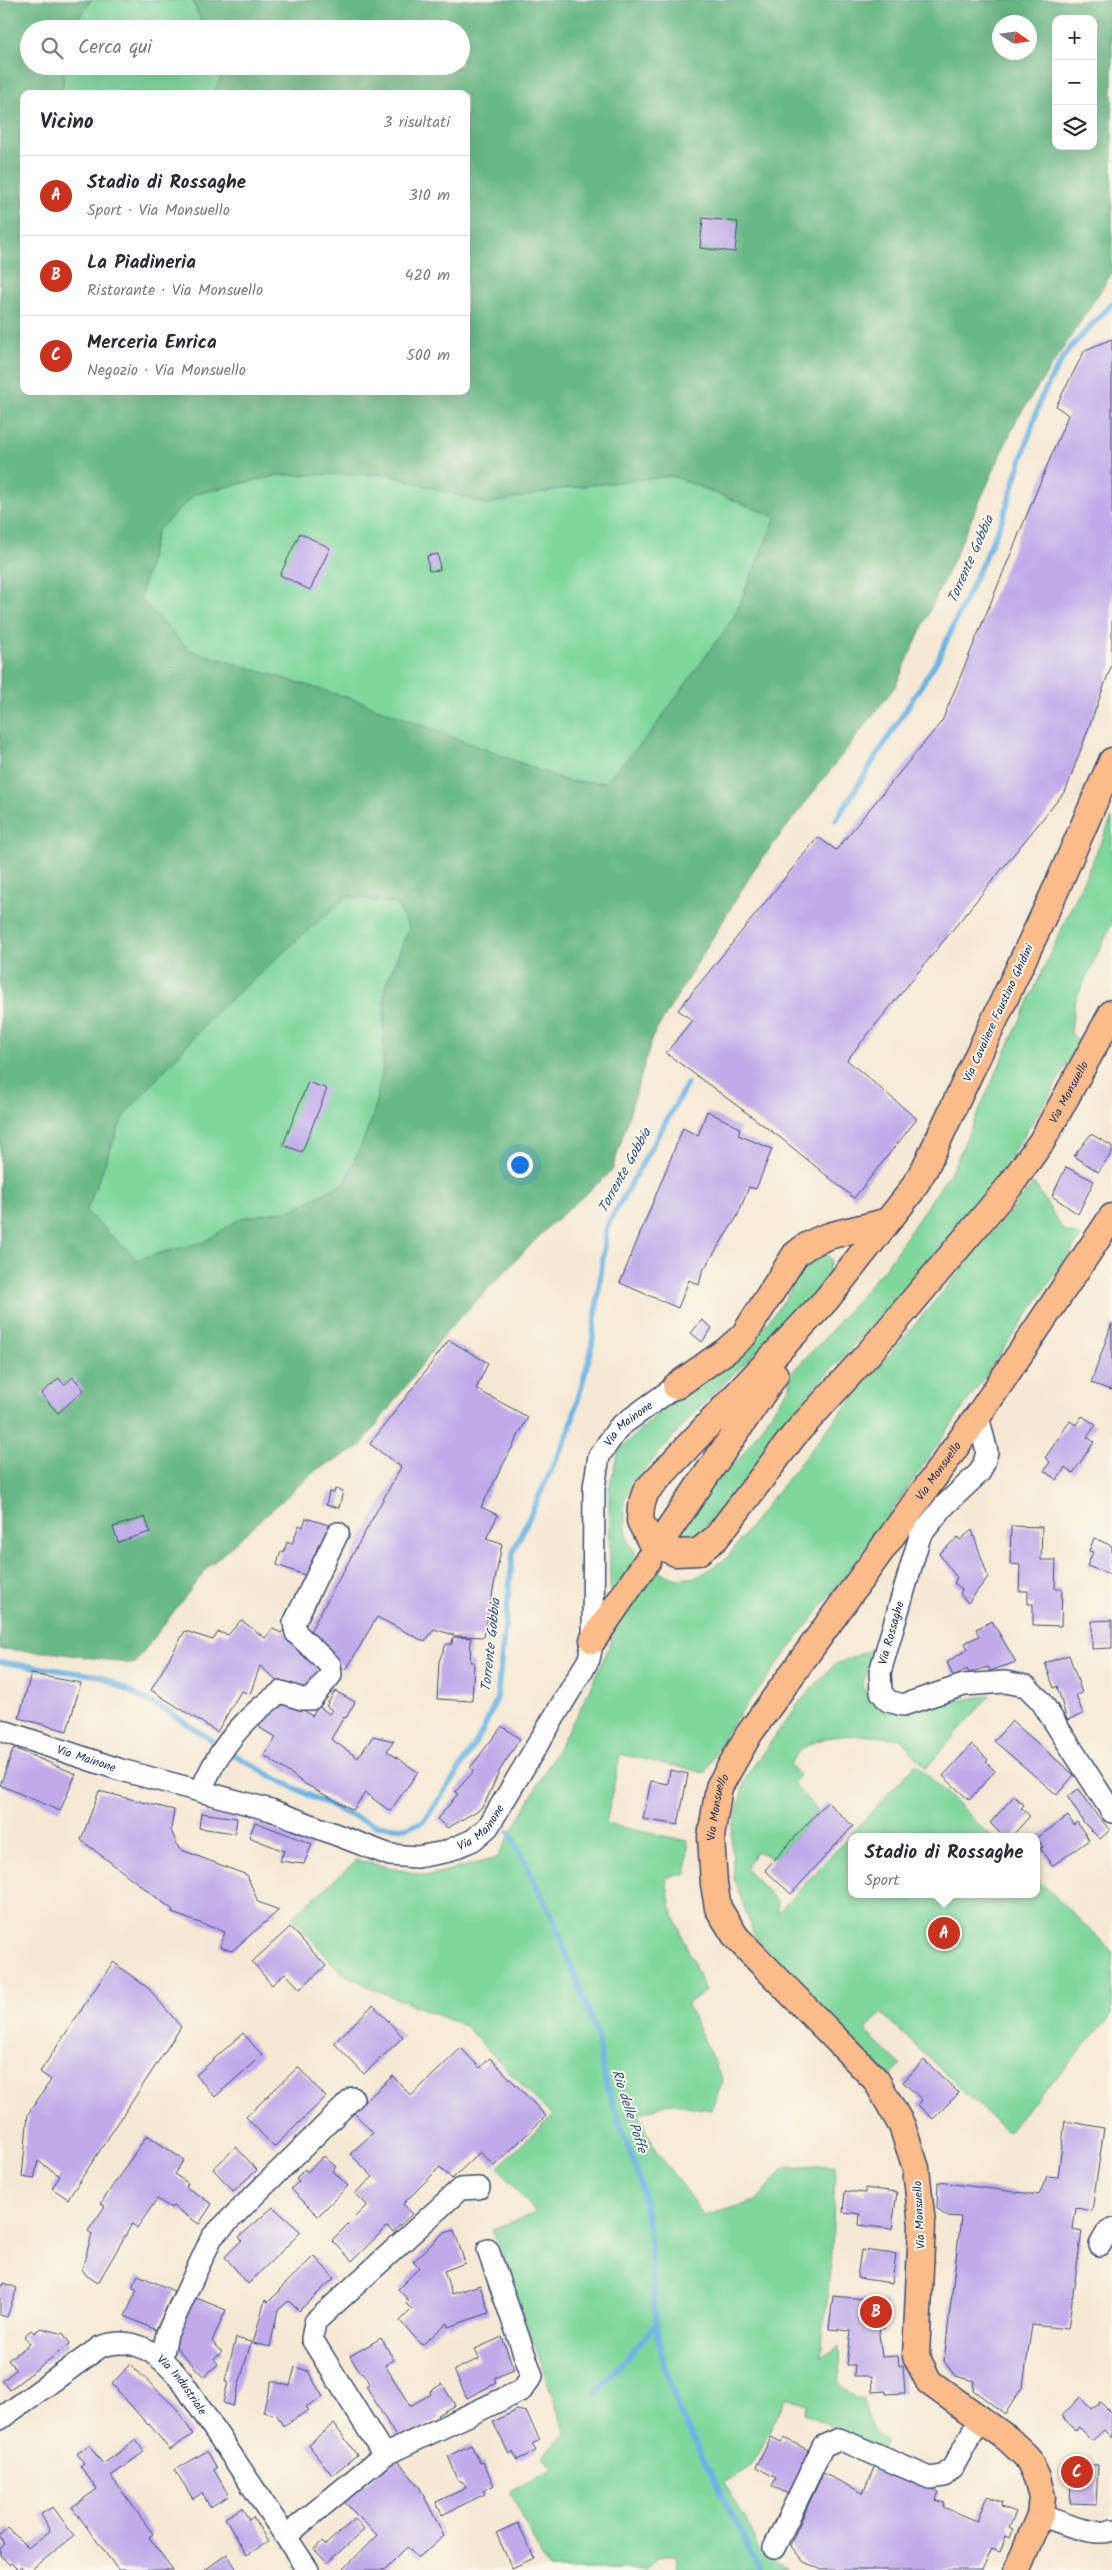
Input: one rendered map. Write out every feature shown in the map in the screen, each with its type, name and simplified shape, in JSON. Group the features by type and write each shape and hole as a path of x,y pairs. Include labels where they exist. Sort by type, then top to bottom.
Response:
{"main road":[{"name":"Via Cavaliere Faustino Ghidini","path":"857,1260 910,1193 929,1159 1057,888 1112,761"},
{"name":"Via Monsuello","path":"857,1260 830,1295 738,1396 646,1491 641,1506 640,1521 651,1542 676,1553 698,1552 716,1538 795,1434 869,1352 1009,1187 1042,1141 1112,1013"},
{"name":"Via Monsuello","path":"1017,2570 1040,2515 1042,2497 1027,2457 1008,2439 928,2382 916,2356 922,2226 916,2168 902,2126 876,2080 736,1937 718,1908 714,1884 711,1837 719,1786 750,1734 978,1416 1112,1217"},
{"path":"676,1386 728,1350 744,1335 795,1255 814,1241 829,1235 870,1227 888,1221"},
{"path":"829,1235 846,1244 851,1254 857,1260"},
{"path":"668,1531 830,1295"},
{"path":"593,1640 648,1560"}],"street":[{"name":"Via Mainone","path":"0,1730 121,1770 271,1810 390,1855 430,1856 457,1848 473,1840 488,1827 582,1674 589,1659 593,1640 594,1487 599,1456 619,1427 676,1386"},
{"name":"Via Rossaghe","path":"978,1416 987,1452 984,1463 980,1472 944,1506 920,1536 880,1672 881,1692 888,1701 903,1705 964,1685 1005,1682 1026,1686 1041,1701 1112,1812"},
{"path":"201,1791 211,1767 231,1737 263,1704 281,1692 311,1699 331,1675 330,1665 296,1633 294,1623 338,1533"},
{"path":"162,2358 167,2334 212,2237 353,2098"},
{"path":"384,2455 312,2339 315,2322 460,2189 479,2188"},
{"path":"286,2536 384,2455 522,2390 532,2376 488,2250"},
{"name":"Via Industriale","path":"0,2419 100,2347 119,2343 136,2345 162,2358 182,2382 308,2570"},
{"path":"774,2548 823,2446 830,2441 839,2439 930,2478 944,2476 953,2467 979,2420"},
{"path":"1040,2515 1094,2532 1105,2533 1112,2530"}],"green space":[{"path":"0,0 91,0 77,20 20,20 20,75 63,75 62,90 20,90 20,395 470,395 470,90 215,90 222,75 470,75 470,20 201,20 192,0 1112,0 1112,273 1017,419 896,685 755,868 653,1036 612,1171 550,1225 447,1331 359,1448 317,1469 207,1568 134,1664 57,1653 0,1649","holes":["386,474 487,504 566,488 672,476 776,517 734,617 649,735 605,782 570,782 359,701 189,650 140,598 157,531 195,494 279,475","347,896 397,904 409,928 385,987 383,1068 373,1117 345,1183 291,1210 241,1218 204,1242 137,1259 86,1212 123,1117 215,1013"]},
{"path":"91,0 192,0 201,20 77,20"},
{"path":"63,75 222,75 215,90 62,90"},
{"path":"386,474 487,504 566,488 672,476 776,517 734,617 649,735 605,782 570,782 359,701 189,650 140,598 157,531 195,494 279,475"},
{"path":"1112,818 1112,923 1074,1003 1071,1034 1080,1041 1049,1096 985,1196 910,1284 813,1389 777,1434 726,1508 722,1505 697,1538 680,1539 667,1522 670,1500 714,1454 738,1461 790,1386 790,1374 824,1339 888,1264 953,1168"},
{"path":"347,896 397,904 409,928 385,987 383,1068 373,1117 345,1183 291,1210 241,1218 204,1242 137,1259 86,1212 123,1117 215,1013"},
{"path":"1034,1183 1063,1230 1081,1237 871,1541 729,1728 705,1773 620,1754 606,1824 688,1841 687,1873 666,1878 671,1908 705,1991 687,2004 723,2081 711,2110 668,2103 639,2114 655,2149 704,2216 756,2201 785,2168 835,2165 832,2251 821,2357 839,2346 840,2384 855,2398 864,2398 869,2423 886,2442 881,2451 805,2413 806,2404 787,2397 751,2466 724,2483 746,2519 758,2549 787,2570 679,2570 677,2556 659,2556 647,2570 548,2570 510,2492 554,2469 543,2456 566,2434 492,2229 536,2213 498,2167 552,2116 465,2026 376,1990 340,1972 292,1917 357,1860 427,1876 497,1858 581,1707 611,1643 609,1490 618,1451 662,1410 753,1340 787,1297 803,1263 823,1251 831,1259 827,1277 805,1310 761,1347 694,1413 637,1478 624,1501 627,1541 648,1568 677,1579 697,1577 727,1558 837,1417"},
{"path":"875,1648 862,1687 882,1704 919,1708 990,1695 926,1768 901,1739 855,1735 839,1736 810,1744 799,1752 790,1764 799,1775 793,1783 818,1811 775,1859 756,1851 746,1869 778,1902 777,1914 848,1837 848,1898 1040,1898 1040,1882 1112,1951 1112,2015 1007,2132 881,2013 865,2031 901,2065 889,2077 755,1937 734,1879 731,1833 746,1776 802,1699 834,1665"},
{"path":"916,1764 988,1833 852,1833"}],"building":[{"path":"703,218 738,222 735,252 700,248"},
{"path":"1112,339 1112,664 1066,790 847,1060 917,1119 854,1198 782,1139 666,1053 692,1020 678,1010 818,837 836,850 942,721 1068,415 1056,406 1085,350"},
{"path":"300,533 330,548 310,590 280,575"},
{"path":"438,554 440,570 429,571 427,556"},
{"path":"308,1082 327,1089 302,1152 283,1145"},
{"path":"707,1111 740,1128 738,1135 772,1149 756,1189 749,1187 737,1217 702,1272 699,1285 689,1280 678,1308 620,1283 683,1128 698,1136"},
{"path":"1091,1134 1112,1146 1112,1153 1098,1172 1074,1156"},
{"path":"1066,1167 1094,1181 1078,1214 1052,1196"},
{"path":"702,1320 712,1328 702,1342 691,1333"},
{"path":"1112,1323 1112,1388 1111,1390 1091,1383"},
{"path":"449,1340 488,1363 476,1389 528,1417 481,1507 498,1515 486,1539 502,1544 484,1637 457,1636 434,1629 425,1642 377,1617 346,1670 307,1637 401,1467 370,1444"},
{"path":"73,1377 84,1390 58,1413 41,1394 59,1378 64,1385"},
{"path":"1082,1416 1096,1425 1087,1437 1094,1442 1073,1473 1065,1467 1057,1480 1044,1471 1050,1462 1045,1458 1070,1421 1076,1425"},
{"path":"335,1489 343,1491 339,1508 326,1505 329,1492 334,1493"},
{"path":"145,1517 150,1532 118,1542 113,1527"},
{"path":"306,1518 332,1526 326,1545 319,1543 307,1576 277,1565 281,1551 284,1552 287,1542 292,1544 299,1525 303,1527"},
{"path":"1011,1526 1042,1527 1041,1560 1056,1560 1055,1589 1062,1589 1061,1626 1033,1625 1033,1604 1028,1604 1028,1591 1019,1591 1020,1565 1010,1564"},
{"path":"972,1530 988,1577 968,1603 960,1594 962,1589 954,1583 957,1578 939,1554 958,1537 960,1540"},
{"path":"1094,1538 1112,1546 1112,1575 1087,1566 1093,1552 1089,1551"},
{"path":"241,1620 265,1638 273,1629 281,1633 284,1630 328,1671 310,1690 282,1686 260,1666 250,1694 241,1691 217,1732 151,1690 185,1631 213,1640 218,1632 228,1635"},
{"path":"1112,1620 1112,1648 1092,1649 1092,1621"},
{"path":"992,1621 1016,1662 990,1671 988,1667 969,1673 967,1669 953,1676 947,1662 968,1649 965,1643 979,1636 976,1629"},
{"path":"453,1637 471,1638 470,1662 474,1662 472,1701 437,1699 439,1661 446,1644 452,1644"},
{"path":"1069,1655 1082,1693 1076,1695 1083,1714 1067,1720 1057,1686 1054,1688 1045,1663"},
{"path":"31,1674 81,1683 67,1731 19,1718"},
{"path":"335,1691 355,1702 331,1739 358,1758 373,1736 394,1741 387,1751 418,1772 390,1811 365,1793 353,1810 305,1784 264,1755 276,1738 259,1727 275,1702 298,1706 312,1716 319,1706 329,1714 332,1710 326,1706"},
{"path":"1012,1721 1074,1775 1057,1795 994,1741"},
{"path":"502,1726 520,1739 500,1770 485,1803 480,1809 448,1828 437,1819 458,1794 455,1792 474,1771 470,1768"},
{"path":"972,1744 988,1760 986,1762 995,1771 969,1800 943,1776"},
{"path":"14,1748 76,1774 60,1811 0,1785"},
{"path":"670,1770 688,1774 678,1825 643,1819 651,1781 668,1784"},
{"path":"1079,1789 1096,1814 1110,1830 1100,1839 1084,1823 1067,1796"},
{"path":"99,1791 174,1810 171,1830 179,1849 247,1875 258,1902 279,1910 232,1951 220,1947 225,1932 172,1913 173,1910 81,1840"},
{"path":"1014,1796 1024,1805 1021,1808 1030,1816 1015,1833 1000,1833 990,1823"},
{"path":"827,1802 853,1826 791,1894 765,1870"},
{"path":"201,1813 237,1818 235,1833 199,1828"},
{"path":"1068,1816 1074,1825 1077,1822 1089,1840 1052,1866 1040,1848 1043,1847 1040,1842 1040,1836"},
{"path":"255,1822 312,1844 304,1864 280,1861 284,1851 249,1837"},
{"path":"290,1927 326,1966 300,1989 285,1973 272,1985 252,1962"},
{"path":"113,1962 149,1989 181,2027 68,2199 52,2188 60,2176 38,2161 34,2179 22,2177 28,2114 51,2080 40,2072"},
{"path":"373,2005 403,2037 364,2074 334,2043"},
{"path":"243,2033 262,2055 215,2097 196,2075"},
{"path":"461,2048 480,2068 490,2058 546,2116 494,2166 480,2152 452,2179 440,2167 403,2204 412,2214 393,2232 387,2227 352,2261 332,2240 367,2205 355,2193 373,2177 350,2154 373,2133 353,2112 393,2076 411,2096"},
{"path":"924,2060 959,2093 933,2119 918,2105 922,2100 903,2082"},
{"path":"298,2067 326,2097 274,2147 246,2117"},
{"path":"1065,2121 1104,2128 1092,2211 1076,2208 1073,2229 1082,2231 1068,2329 1032,2325 1023,2386 1005,2414 973,2390 974,2381 955,2376 944,2361 961,2217 946,2216 937,2209 938,2182 1039,2195 1047,2176 1058,2177"},
{"path":"147,2135 184,2160 174,2174 188,2183 186,2187 212,2204 199,2224 173,2206 171,2208 157,2199 137,2228 132,2224 98,2283 86,2275 82,2269 92,2234 88,2231 105,2206 101,2203"},
{"path":"236,2147 257,2170 233,2191 213,2169"},
{"path":"324,2156 336,2167 333,2171 348,2186 318,2216 291,2189 299,2181 296,2178 305,2169 307,2172"},
{"path":"865,2188 897,2192 892,2229 859,2225 860,2214 843,2212 845,2191 865,2193"},
{"path":"273,2207 301,2232 248,2284 225,2257 242,2240 239,2237"},
{"path":"454,2230 465,2263 444,2271 452,2294 480,2285 489,2313 448,2327 447,2323 422,2345 400,2321 412,2309 406,2304 409,2301 398,2289 419,2268 413,2262 442,2234"},
{"path":"861,2250 896,2254 892,2283 857,2278"},
{"path":"314,2256 334,2278 299,2311 289,2301 278,2310 270,2347 253,2343 265,2300 268,2302"},
{"path":"138,2275 174,2291 156,2330 125,2316 137,2290 132,2287"},
{"path":"4,2283 17,2288 7,2317 0,2315 0,2285 3,2286"},
{"path":"833,2296 887,2301 884,2329 880,2328 879,2334 882,2357 898,2356 899,2366 903,2365 905,2393 886,2394 886,2391 873,2392 872,2376 854,2376 855,2365 847,2365 851,2331 829,2329"},
{"path":"194,2297 226,2310 212,2341 222,2352 214,2359 218,2364 204,2377 175,2346 174,2342"},
{"path":"41,2328 64,2334 70,2344 9,2390 2,2381 16,2370 8,2360 30,2344 24,2336 31,2330 34,2333"},
{"path":"502,2337 514,2370 494,2378 496,2383 467,2398 454,2370 479,2359 475,2349"},
{"path":"236,2338 251,2342 233,2406 223,2403 228,2382 225,2381"},
{"path":"381,2338 394,2360 385,2365 410,2406 431,2394 430,2391 442,2384 455,2405 437,2415 439,2418 399,2442 366,2386 370,2383 363,2372 360,2373 350,2356"},
{"path":"130,2364 176,2408 193,2434 170,2450 112,2384"},
{"path":"295,2367 308,2371 323,2397 306,2407 309,2410 283,2426 277,2415 263,2412 271,2381 290,2386"},
{"path":"1080,2397 1091,2409 1100,2402 1112,2414 1112,2438 1104,2430 1092,2441 1078,2427 1075,2430 1062,2416"},
{"path":"517,2410 526,2412 540,2440 532,2444 536,2451 517,2460 513,2452 509,2454 493,2422"},
{"path":"334,2424 357,2455 332,2475 308,2444"},
{"path":"771,2437 781,2442 784,2438 810,2451 790,2495 772,2486 776,2478 756,2467"},
{"path":"136,2440 144,2452 111,2476 153,2534 149,2537 173,2570 118,2570 72,2507 97,2489 80,2466 84,2463 77,2454 89,2445 103,2464"},
{"path":"471,2445 480,2463 483,2462 494,2485 483,2491 485,2494 442,2515 436,2502 466,2488 462,2481 459,2482 448,2456"},
{"path":"207,2451 217,2468 214,2470 229,2496 210,2507 202,2493 193,2499 175,2470"},
{"path":"395,2458 419,2486 444,2536 418,2558 407,2547 384,2570 343,2570 377,2535 343,2501 357,2488 359,2490"},
{"path":"876,2463 939,2492 936,2500 945,2503 943,2507 977,2521 987,2496 1002,2502 1001,2506 1016,2512 1009,2528 1013,2530 1010,2538 1006,2536 1000,2552 992,2549 982,2570 822,2570 804,2562 790,2545 823,2473 863,2493"},
{"path":"1072,2464 1098,2465 1096,2504 1070,2503"},
{"path":"53,2507 74,2536 31,2570 24,2570 21,2566 18,2569 11,2562 9,2564 0,2555 0,2549 5,2544 0,2536 8,2528 28,2548 50,2531 41,2514"},
{"path":"242,2508 249,2520 253,2517 268,2542 247,2555 225,2518"},
{"path":"355,2519 364,2530 327,2563 314,2549 322,2542 325,2545"},
{"path":"518,2523 534,2558 512,2568 496,2533"},
{"path":"227,2554 237,2570 205,2570"}],"waterway":[{"name":"Torrente Gobbia","path":"836,820 938,659 1003,518 1041,398 1053,375 1069,349 1112,304"},
{"name":"Torrente Gobbia","path":"228,1751 275,1778 336,1809 375,1825 405,1828 423,1822 454,1778 482,1732 497,1698 513,1552 569,1432 591,1352 607,1226 687,1084"},
{"name":"Torrente Gobbia","path":"0,1662 100,1676 169,1712 220,1746"},
{"name":"Rio delle Poffe","path":"509,1831 553,1918 596,2031 606,2085 640,2180 649,2227 656,2324 596,2393"},
{"path":"656,2324 664,2365 681,2415 760,2570"}],"place":[{"name":"Stadio di Rossaghe","path":"944,1933"},
{"name":"La Piadineria","path":"876,2312"},
{"name":"Merceria Enrica","path":"1077,2472"}]}
